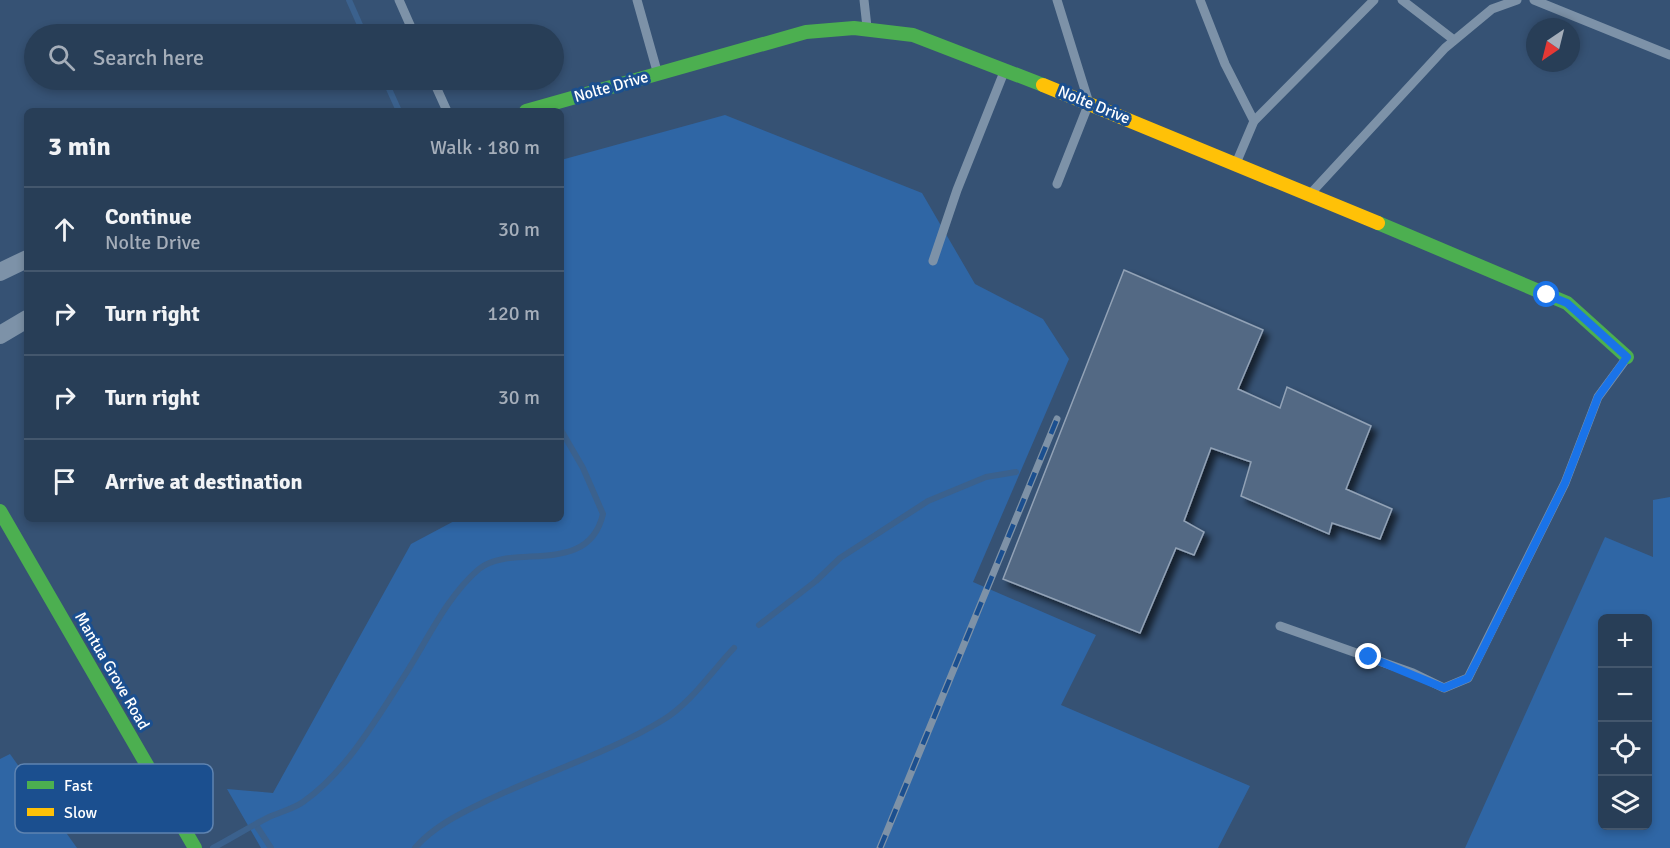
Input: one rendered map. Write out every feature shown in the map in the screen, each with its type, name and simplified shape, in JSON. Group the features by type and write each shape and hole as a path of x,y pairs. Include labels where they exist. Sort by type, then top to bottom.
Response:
{"street":[{"name":"Nolte Drive","path":"537,108 806,32 867,30 913,35 1310,194 1567,303 1627,357"},
{"path":"0,272 24,260"},
{"path":"0,335 24,321"},
{"name":"Mantua Grove Road","path":"0,511 146,764"},
{"name":"Mantua Grove Road","path":"186,833 195,848"}],"lane":[{"path":"399,0 410,24"},
{"path":"637,0 657,74"},
{"path":"864,0 867,30"},
{"path":"1056,184 1089,104 1058,0"},
{"path":"1200,0 1225,64 1254,122"},
{"path":"1236,164 1254,122 1374,0"},
{"path":"1402,0 1454,40"},
{"path":"1310,194 1454,40 1492,9 1517,0"},
{"path":"1534,0 1670,55"},
{"path":"933,261 957,190 1005,70"},
{"path":"438,90 446,108"},
{"path":"1280,626 1413,673 1444,688 1468,678 1565,483 1598,397 1627,357"}],"shaded area":[{"path":"725,115 922,193 975,284 1043,319 1069,359 973,582 1096,635 1061,705 1250,786 1218,848 261,848 227,789 273,793 411,544 452,522 564,522 564,159"},
{"path":"1670,497 1670,848 1465,848 1605,537 1653,557 1653,500"},
{"path":"10,754 17,764 15,764 15,833 66,833 77,848 0,848 0,759"}],"building":[{"path":"1124,270 1263,330 1238,389 1280,408 1287,387 1371,426 1346,489 1392,509 1380,539 1332,523 1329,534 1241,496 1251,462 1211,448 1184,521 1204,532 1194,555 1176,548 1140,633 1003,579"}],"waterway":[{"path":"349,0 360,24"},
{"path":"390,90 398,108"},
{"path":"213,848 269,817 291,809 333,776 371,728 456,593 479,569 493,562 510,558 566,552 582,546 595,534 603,514 583,468 564,435"},
{"path":"759,625 816,581 840,558 928,501 986,477 1016,472"},
{"path":"415,848 438,827 465,811 620,743 663,720 692,696 734,648"},
{"path":"256,825 271,848"}],"railway":[{"path":"880,848 1057,419"}],"traffic: fast":[{"path":"537,108 806,32 854,28 913,35 1043,85"},
{"path":"1378,223 1567,303 1627,357"},
{"path":"0,511 146,764"},
{"path":"186,833 195,848"}],"traffic: slow":[{"path":"1043,85 1378,223"}],"route":[{"path":"1369,657 1413,673 1444,688 1468,678 1565,483 1598,397 1627,357 1567,303 1547,295"}]}
